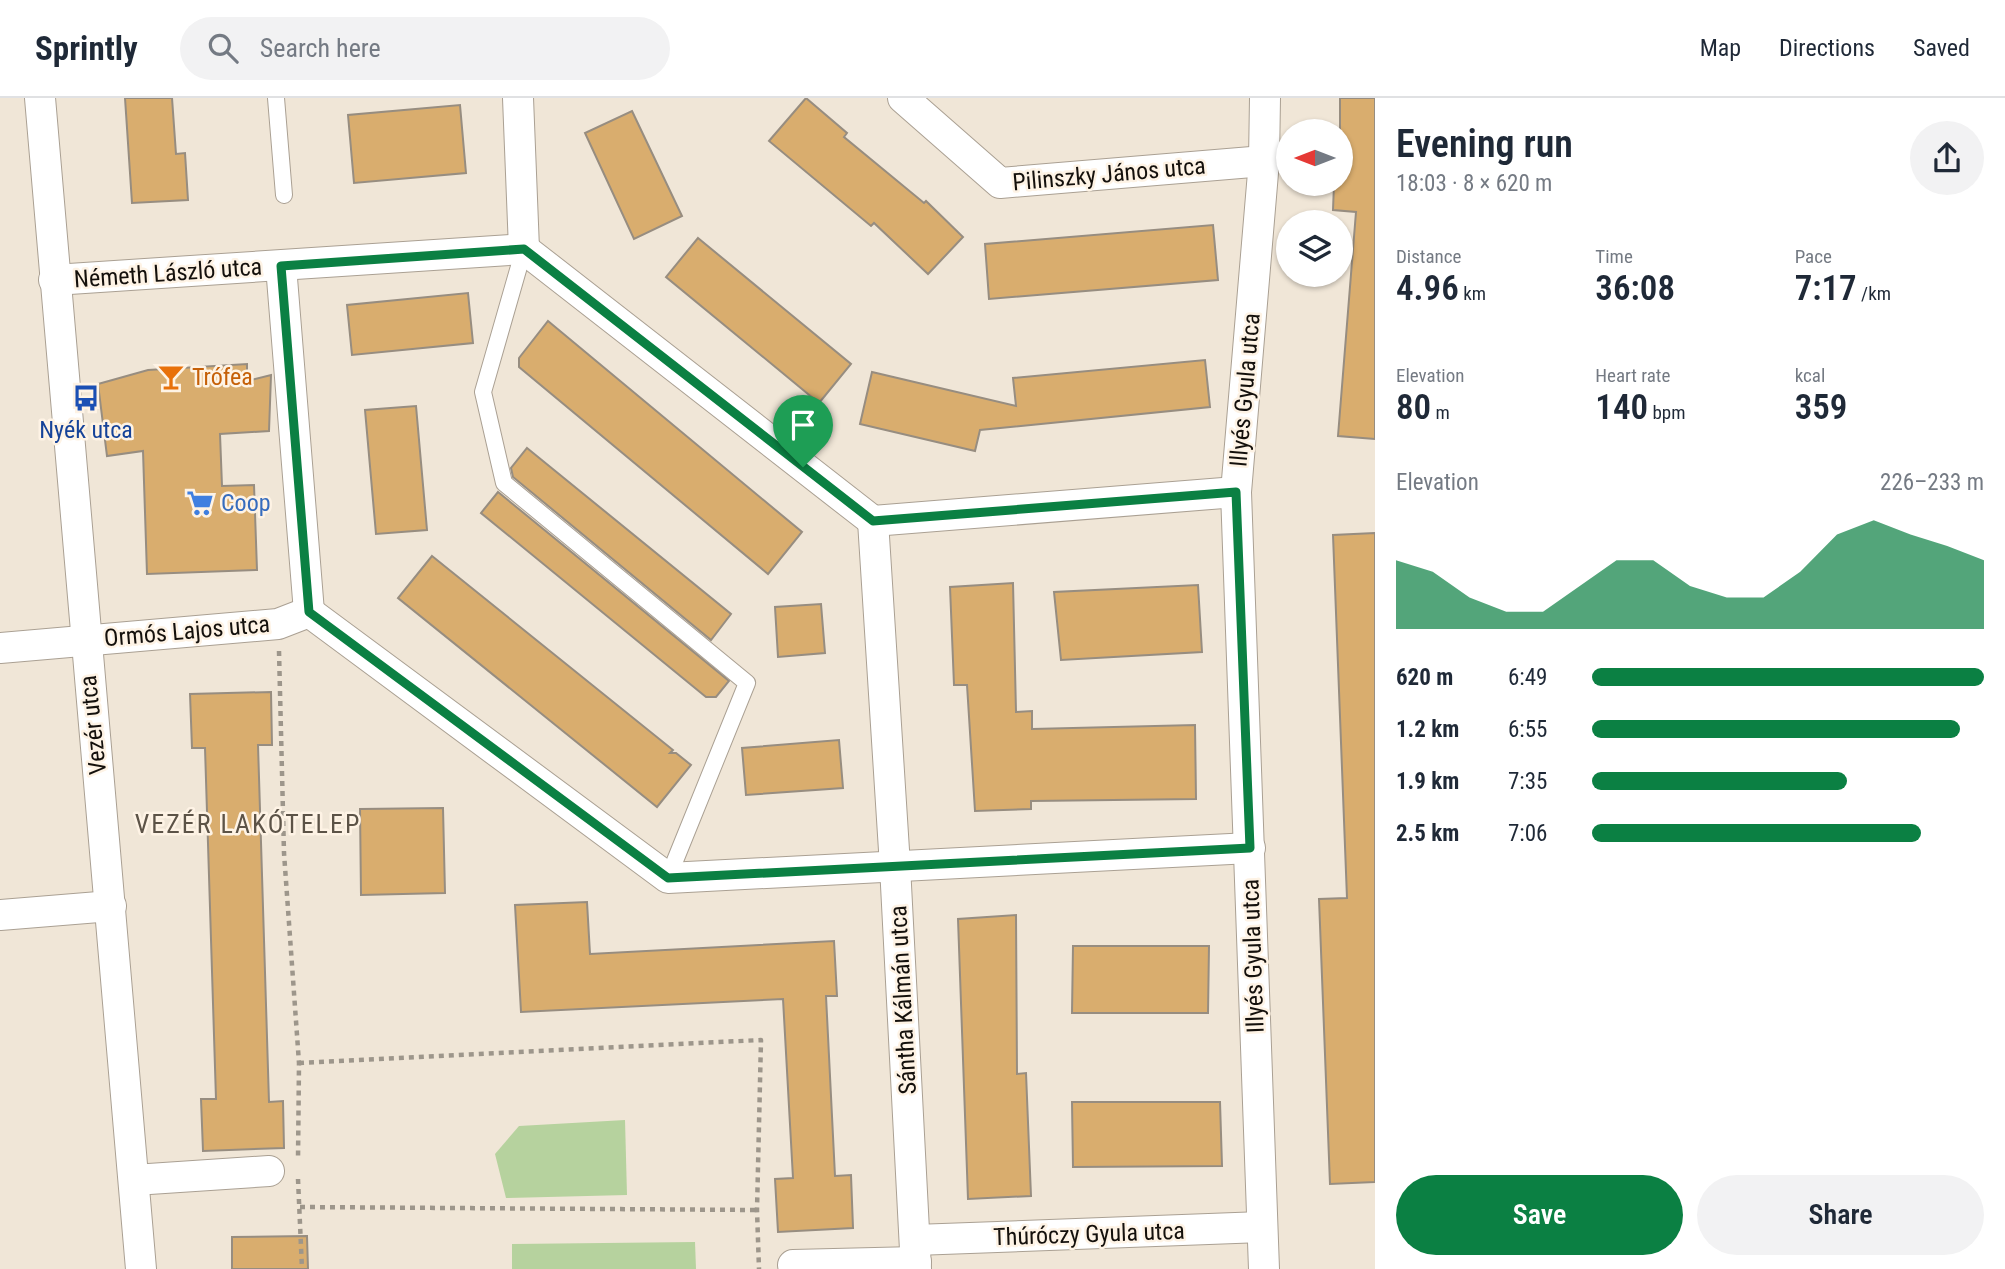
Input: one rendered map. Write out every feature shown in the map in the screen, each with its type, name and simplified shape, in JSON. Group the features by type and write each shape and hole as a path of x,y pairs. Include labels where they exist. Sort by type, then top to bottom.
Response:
{"street":[{"name":"Vezér utca","path":"40,98 84,641 111,906 141,1269"},
{"path":"518,98 524,249 873,521 1236,492"},
{"name":"Pilinszky János utca","path":"903,98 1000,183 1264,161"},
{"name":"Illyés Gyula utca","path":"1264,1269 1236,492 1264,161 1265,98"},
{"name":"Németh László utca","path":"54,280 524,249"},
{"path":"281,266 309,612 668,878 1250,848"},
{"name":"Sántha Kálmán utca","path":"873,521 916,1257"},
{"name":"Ormós Lajos utca","path":"84,641 278,624 309,612"},
{"path":"0,648 84,641"},
{"path":"0,915 111,906"},
{"path":"134,1180 269,1171"},
{"name":"Thúróczy Gyula utca","path":"793,1265 1262,1227"}],"lane":[{"path":"276,98 284,195"},
{"path":"524,249 483,392 504,484 747,683 668,878"}],"path":[{"path":"278,624 284,853 299,1063 302,1269"},
{"path":"299,1063 761,1040 757,1210 760,1269"},
{"path":"300,1207 757,1210"}],"green space":[{"path":"625,1120 627,1195 506,1198 495,1154 519,1126"},
{"path":"695,1242 696,1269 512,1269 512,1244"}],"building":[{"path":"125,98 172,98 176,154 185,153 188,200 132,203"},
{"path":"806,98 847,133 844,137 924,203 926,201 963,237 928,274 874,223 871,226 769,141"},
{"path":"1340,98 1375,98 1375,439 1338,436 1350,287 1353,287 1356,212 1333,210 1334,196 1353,196 1353,119 1340,119"},
{"path":"460,105 466,173 354,183 348,115"},
{"path":"632,111 682,216 634,239 585,133"},
{"path":"1213,225 1218,280 989,299 985,244"},
{"path":"698,238 851,364 819,403 666,277"},
{"path":"468,293 473,343 352,355 347,305"},
{"path":"548,321 802,532 768,574 519,367 519,358"},
{"path":"1205,360 1210,407 980,430 975,451 860,424 872,372 1016,406 1013,378"},
{"path":"247,364 247,381 271,375 269,431 220,434 222,486 254,485 257,570 147,574 143,451 107,456 98,384 148,370"},
{"path":"416,406 427,530 376,534 365,410"},
{"path":"527,448 731,614 711,640 513,477 511,468"},
{"path":"498,492 729,681 716,697 706,697 481,513"},
{"path":"1375,533 1375,1182 1330,1184 1319,899 1347,898 1333,535"},
{"path":"432,556 673,750 670,753 676,753 691,765 657,807 398,598"},
{"path":"1013,583 1016,712 1032,711 1032,729 1195,725 1196,799 1031,801 1031,809 975,811 967,685 954,685 950,587"},
{"path":"1198,585 1202,652 1061,660 1054,592"},
{"path":"821,604 825,653 778,657 775,607"},
{"path":"271,692 272,745 258,745 269,1102 283,1101 284,1148 203,1151 201,1099 216,1099 205,748 192,748 190,694"},
{"path":"839,740 843,788 746,795 742,748"},
{"path":"443,808 445,893 361,895 360,809"},
{"path":"587,902 590,954 834,941 837,996 826,996 835,1176 851,1175 853,1228 778,1232 775,1179 793,1178 783,999 521,1012 515,905"},
{"path":"1016,915 1017,1074 1026,1073 1031,1196 968,1199 958,919"},
{"path":"1073,946 1209,946 1208,1013 1072,1013"},
{"path":"1072,1102 1220,1102 1222,1166 1073,1167"},
{"path":"307,1236 308,1269 232,1269 232,1237"}],"place":[{"name":"Trófea","path":"171,377"},
{"name":"Nyék utca","path":"86,398"},
{"name":"Coop","path":"200,503"}],"district":[{"name":"VEZÉR LAKÓTELEP","path":"248,824"}],"route":[{"path":"524,249 803,467 873,521 1236,492 1250,848 668,878 309,612 281,266 524,249"}]}
